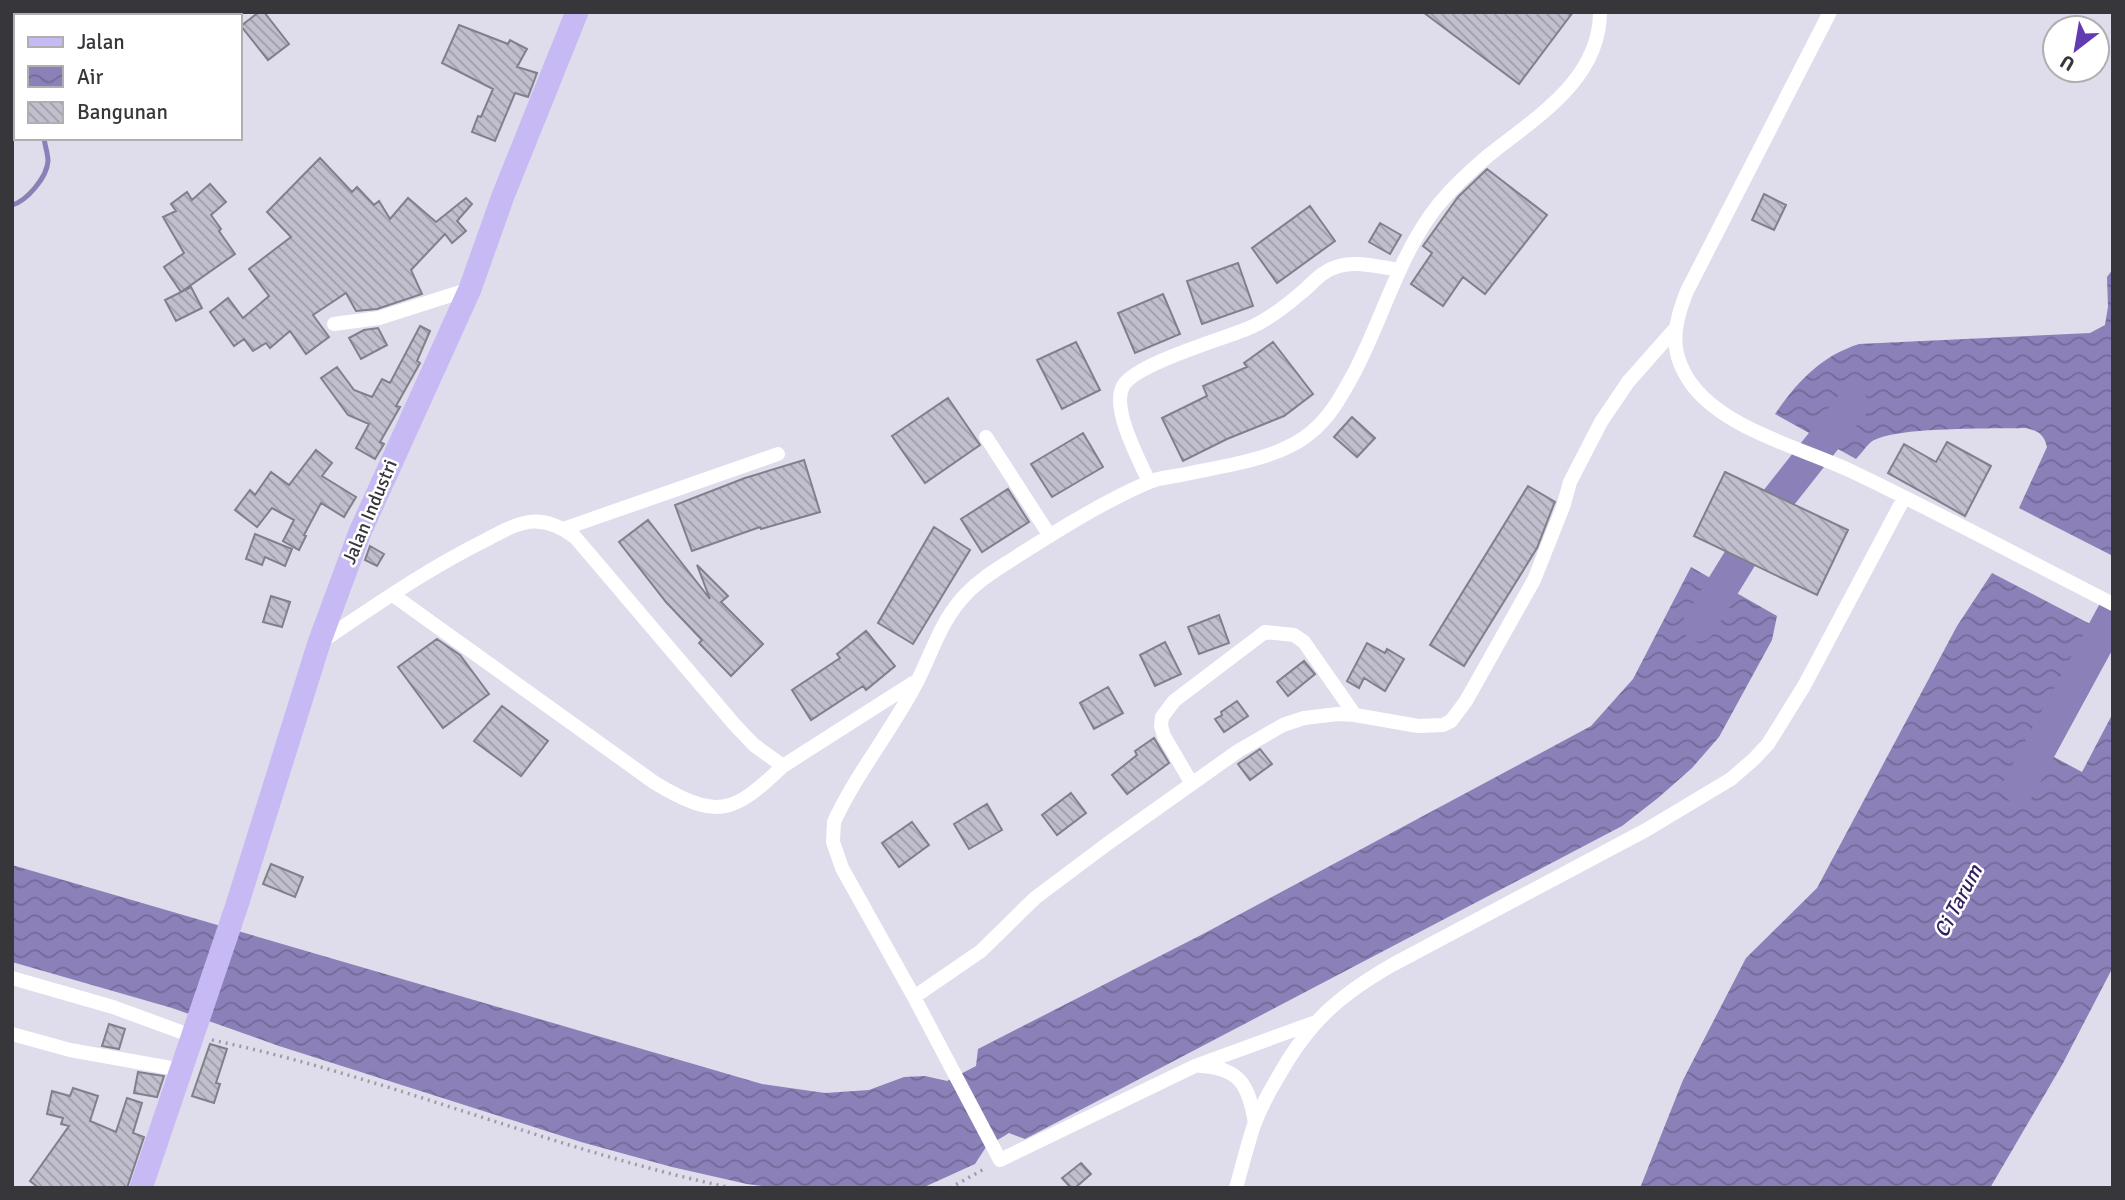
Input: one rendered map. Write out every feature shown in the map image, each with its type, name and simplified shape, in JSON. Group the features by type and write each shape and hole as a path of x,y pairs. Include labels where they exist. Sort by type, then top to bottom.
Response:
{"main road":[{"name":"Jalan Industri","path":"141,1188 237,905 318,643 360,532 470,289 503,196 577,12"}],"street":[{"path":"1313,1023 1195,1066 1000,1160 842,868 836,854 833,831 839,811 918,681 945,621 956,604 985,577 1050,536 1149,482 1259,457 1292,446 1317,428 1336,404 1365,352 1400,270 1426,220 1442,200 1486,157 1539,117 1572,84 1585,65 1593,46 1600,12"},
{"path":"914,997 981,951 1045,890 1237,751 1294,720 1327,714 1354,715 1418,726 1443,725 1457,715 1534,580 1570,482 1588,445 1628,382 1674,330 1688,291 1830,12"},
{"path":"1149,482 1120,408 1121,391 1129,378 1146,368 1251,327 1283,307 1333,267 1356,265 1400,270"},
{"path":"334,324 379,318 470,289"},
{"path":"1674,330 1676,350 1682,368 1692,384 1713,405 1744,425 1850,471 2113,604"},
{"path":"986,437 1050,536"},
{"path":"563,529 778,454"},
{"path":"1236,1188 1255,1123 1291,1054 1313,1023 1366,980 1646,830 1731,779 1754,759 1768,744 1804,686 1904,498"},
{"path":"318,643 446,560 525,522 539,522 563,529 585,548 734,724 754,744 783,766"},
{"path":"393,595 655,783 679,797 702,805 722,807 738,804 783,766 918,681"},
{"path":"1192,784 1164,736 1162,717 1174,701 1265,632 1294,635 1304,642 1354,715"},
{"path":"12,978 194,1030"},
{"path":"12,1034 70,1050 182,1070"},
{"path":"1195,1066 1225,1069 1239,1079 1251,1101 1255,1123"}],"path":[{"path":"194,1030 339,1071 595,1154 732,1188"},
{"path":"950,1188 1000,1160"}],"water":[{"path":"2113,269 2113,556 2019,508 2047,447 2042,436 2034,430 1969,429 1900,433 1871,442 1856,459 1775,414 1811,372 1845,349 1859,344 2090,333 2105,325 2108,307 2107,277"},
{"path":"1691,567 1777,616 1772,640 1719,737 1692,768 1658,798 1622,826 1025,1139 1009,1133 986,1147 975,1164 922,1188 776,1188 672,1167 581,1142 279,1046 172,1008 12,962 12,865 762,1084 825,1093 869,1090 904,1077 925,1076 947,1081 976,1066 978,1049 1203,934 1591,726 1633,679"},
{"path":"1992,573 2094,626 2028,743 2082,772 2113,713 2113,967 2062,1065 1990,1188 1640,1188 1683,1080 1746,958 1817,888 1957,626"}],"building":[{"path":"259,12 264,12 289,44 268,60 242,25"},
{"path":"1423,12 1573,12 1519,84"},
{"path":"459,25 508,44 510,40 527,49 517,67 537,73 528,97 515,93 495,141 472,132 493,89 442,63"},
{"path":"320,158 352,192 357,187 374,205 379,201 390,219 408,198 436,222 466,198 472,204 457,221 466,231 452,243 445,234 411,270 422,294 377,309 356,311 346,293 313,315 329,337 306,354 290,331 270,348 266,343 253,351 244,339 234,346 210,312 228,298 243,318 269,296 249,269 291,237 267,212"},
{"path":"1487,169 1547,215 1485,294 1463,277 1443,306 1411,284 1432,253 1423,246 1458,197"},
{"path":"210,184 226,202 211,215 235,254 181,292 164,267 184,253 163,217 176,211 171,204 187,192 192,200"},
{"path":"1764,194 1786,205 1774,230 1752,220"},
{"path":"1310,206 1335,241 1277,283 1252,248"},
{"path":"1380,223 1401,235 1390,254 1369,242"},
{"path":"1238,263 1253,306 1202,324 1187,281"},
{"path":"191,287 202,308 176,321 165,300"},
{"path":"1163,294 1180,334 1135,353 1118,313"},
{"path":"420,326 430,331 417,361 420,363 396,406 400,407 380,442 384,444 375,459 356,448 369,424 348,415 321,378 337,367 354,390 372,397 382,379 390,383"},
{"path":"378,328 387,345 361,359 349,338 364,330"},
{"path":"1076,342 1100,390 1062,409 1037,360"},
{"path":"1273,342 1313,394 1284,416 1227,439 1183,461 1162,418 1207,396 1203,386 1247,367 1244,363"},
{"path":"948,398 980,445 925,483 892,436"},
{"path":"1352,417 1375,438 1357,457 1334,437"},
{"path":"1083,433 1103,467 1052,497 1031,464"},
{"path":"1947,442 1991,466 1965,516 1888,473 1904,444 1936,462"},
{"path":"316,450 332,463 322,476 356,497 344,517 321,503 299,550 283,541 294,520 272,508 257,527 235,510 250,490 255,495 271,472 289,485"},
{"path":"804,460 820,512 761,529 760,527 692,551 675,505 745,478"},
{"path":"1725,472 1848,530 1817,595 1694,536"},
{"path":"1528,486 1555,502 1537,548 1464,666 1430,645"},
{"path":"1008,489 1029,522 982,552 961,519"},
{"path":"648,520 710,599 697,565 728,596 721,602 763,644 731,676 699,643 702,640 666,602 619,542"},
{"path":"934,527 970,550 913,644 878,623"},
{"path":"255,534 292,549 285,566 265,557 262,565 246,559"},
{"path":"370,546 384,554 377,566 365,560"},
{"path":"271,596 290,602 282,627 263,622"},
{"path":"1219,615 1229,643 1199,654 1188,627"},
{"path":"866,631 895,666 866,690 863,686 811,720 792,690 840,658 837,654"},
{"path":"437,639 460,655 489,694 443,728 398,667"},
{"path":"1165,642 1181,674 1155,686 1140,655"},
{"path":"1367,643 1385,653 1387,649 1404,659 1385,691 1364,678 1359,688 1347,681"},
{"path":"1304,661 1315,674 1288,696 1277,682"},
{"path":"1108,687 1123,713 1094,729 1080,703"},
{"path":"1237,701 1248,716 1224,732 1215,719"},
{"path":"502,706 548,741 521,776 474,741"},
{"path":"1154,738 1169,763 1127,794 1112,775 1137,755 1135,751"},
{"path":"1260,749 1272,764 1250,780 1238,764"},
{"path":"1071,793 1086,813 1057,835 1042,815"},
{"path":"987,804 1002,830 969,849 954,824"},
{"path":"912,822 929,845 899,867 882,843"},
{"path":"271,864 303,877 295,897 263,884"},
{"path":"109,1024 125,1029 119,1049 102,1046"},
{"path":"210,1044 227,1049 216,1083 220,1084 214,1103 192,1096"},
{"path":"138,1072 164,1076 157,1097 134,1093"},
{"path":"73,1088 98,1096 90,1121 116,1132 127,1098 142,1103 133,1133 144,1137 127,1188 39,1188 30,1181 69,1126 61,1124 63,1118 47,1114 52,1091 70,1096"},
{"path":"1081,1163 1091,1174 1075,1188 1071,1188 1062,1178"}],"waterway":[{"path":"12,205 30,194 44,174 48,161 44,140"},
{"path":"1699,625 1773,505 1852,405"},
{"name":"Ci Tarum","path":"2019,787 2113,614"}]}
